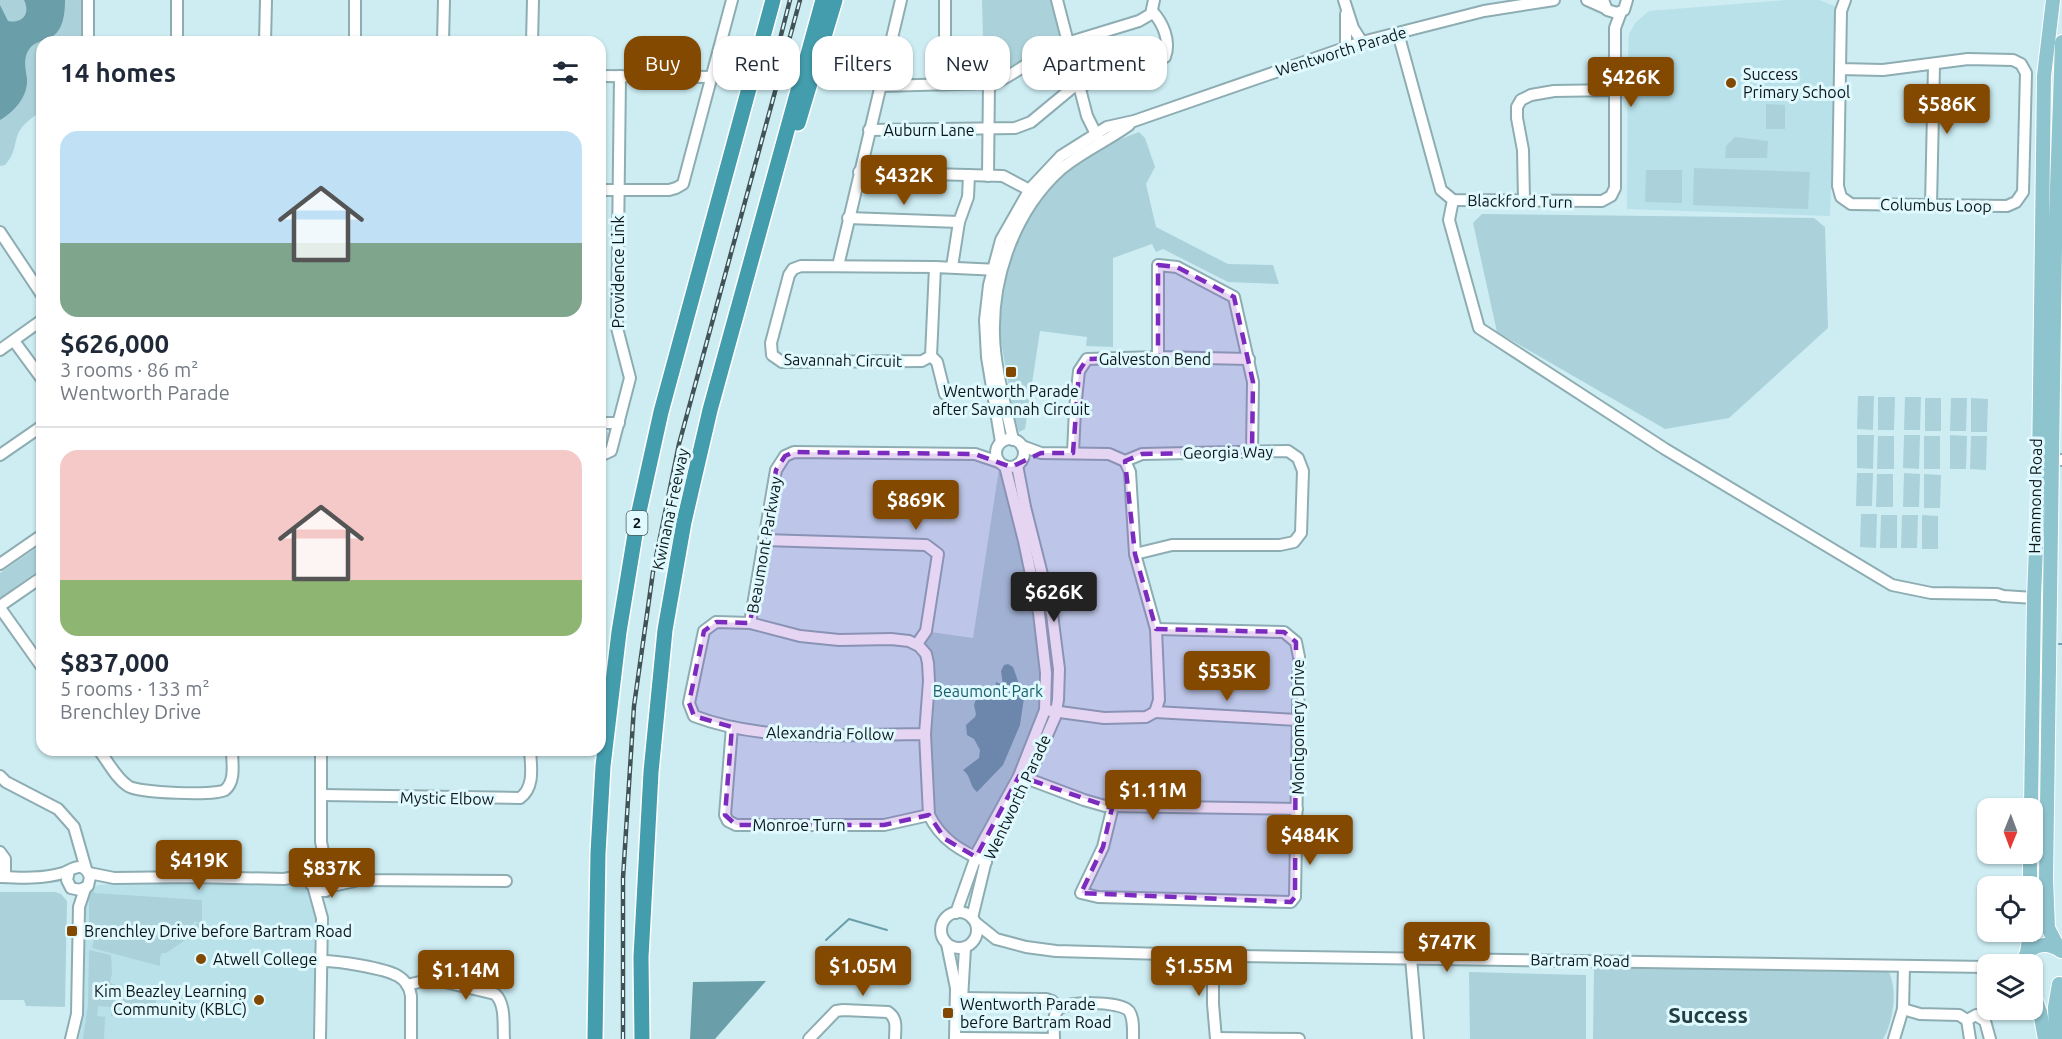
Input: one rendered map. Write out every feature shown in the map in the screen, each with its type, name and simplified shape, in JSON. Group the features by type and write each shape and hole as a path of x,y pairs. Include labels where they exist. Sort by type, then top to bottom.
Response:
{"highway":[{"name":"2","path":"766,21 768,0"},
{"name":"Kwinana Freeway","path":"606,741 619,632 638,516 661,412 773,0"},
{"name":"Kwinana Freeway","path":"642,1039 641,957 651,772 665,630 684,522 705,433 823,0"},
{"path":"764,213 774,196 790,149 836,0"},
{"name":"Kwinana Freeway","path":"595,1039 598,853 604,756"}],"main road":[{"name":"Hammond Road","path":"2031,798 2034,595 2054,465 2043,76 2053,0"},
{"name":"Hammond Road","path":"2060,951 2048,928 2046,879 2049,595 2054,465 2055,246 2062,42"},
{"path":"2027,954 2036,946 2044,944 2060,951"},
{"path":"2043,989 2048,989 2061,982"},
{"path":"2056,1039 2055,1007 2061,982"},
{"path":"2041,1020 2045,1039"}],"street":[{"path":"88,0 88,36"},
{"path":"177,0 177,36"},
{"path":"265,36 266,0"},
{"path":"355,36 356,0"},
{"path":"443,36 444,0"},
{"path":"532,36 533,0"},
{"path":"606,190 669,190 683,183 732,0"},
{"path":"892,36 901,0"},
{"path":"945,0 945,36"},
{"path":"1057,0 1066,36"},
{"name":"Wentworth Parade","path":"1051,711 1039,613 1024,541 1002,464 996,453 1000,443 985,337 986,308 997,270 1034,192 1099,139 1134,121 1362,42 1482,6 1554,0"},
{"path":"1587,0 1605,6 1613,13 1638,0"},
{"path":"1345,4 1353,28 1362,42"},
{"path":"1345,4 1346,48"},
{"name":"Columbus Loop","path":"1840,69 1883,70 1968,59 2013,60 2021,64 2026,73 2023,192 2016,202 2007,206 1851,204 1841,197 1838,186 1841,4"},
{"path":"1088,36 1139,21 1153,6"},
{"name":"Auburn Lane","path":"1153,6 1165,36"},
{"path":"1524,201 1523,150 1517,107 1521,100 1531,95 1554,91 1616,90 1615,28 1605,6"},
{"path":"1615,28 1625,6"},
{"name":"Blackford Turn","path":"1398,33 1441,190 1453,200 1602,201 1611,196 1615,188 1616,90"},
{"path":"1931,205 1934,65"},
{"path":"606,76 711,77"},
{"name":"Providence Link","path":"606,453 611,451 630,378 617,328 620,76"},
{"path":"838,266 879,90"},
{"path":"987,176 989,90"},
{"name":"Auburn Lane","path":"869,130 1015,128 1031,122 1070,90"},
{"path":"1081,90 1087,116 1099,139"},
{"path":"859,172 1003,176 1034,192"},
{"path":"952,267 959,222 968,197 969,175"},
{"path":"1453,200 1449,220 1479,328 1665,449 1892,585 1931,593 1997,594 2003,592 2049,595"},
{"path":"848,218 959,222"},
{"path":"1,237 36,287"},
{"name":"Savannah Circuit","path":"931,356 922,361 782,362 772,355 771,343 789,275 793,268 801,266 952,267 997,270"},
{"path":"1158,357 1158,266 1177,267 1234,297 1253,382 1252,452"},
{"path":"935,267 931,356 937,362 945,394"},
{"name":"Wentworth Parade","path":"959,1039 956,988 947,944 942,936 943,923 948,916 956,913 1024,778 1051,711 1059,669 1052,614 1025,507 1020,462 1024,452 1018,443 1001,386 994,336 997,270"},
{"path":"0,350 36,324"},
{"path":"14,341 36,371"},
{"name":"Galveston Bend","path":"1073,453 1079,371 1086,359 1158,357 1249,359"},
{"path":"606,423 619,423"},
{"path":"0,455 36,430"},
{"path":"1000,443 1018,443 1041,453"},
{"name":"Beaumont Parkway","path":"975,454 1000,443"},
{"name":"Georgia Way","path":"1125,461 1142,454 1288,451 1298,458 1303,471 1300,533 1294,542 1280,545 1172,545 1135,554"},
{"name":"Beaumont Parkway","path":"917,644 891,639 839,640 800,636 750,623 776,470 785,456 794,452 975,454 1002,464"},
{"path":"1002,464 1020,462 1041,453 1109,454 1125,461 1130,472 1135,554 1156,629 1159,700 1155,712"},
{"path":"0,564 36,540"},
{"path":"764,540 927,545 938,554 926,632 917,644 926,654 928,663 925,734 929,815 934,826 945,839 981,860"},
{"path":"36,581 0,607 36,658"},
{"name":"Alexandria Follow","path":"750,623 716,622 704,631 690,703 694,716 715,724 775,734 925,734"},
{"name":"Montgomery Drive","path":"1113,806 1103,847 1081,893 1098,897 1291,902 1295,897 1299,657 1296,642 1284,632 1156,629"},
{"path":"1051,711 1104,718 1146,717 1155,712 1298,720"},
{"name":"Monroe Turn","path":"732,727 724,815 728,821 736,825 884,825 929,815"},
{"path":"103,756 119,779 130,788 144,792 212,793 223,791 229,785 233,776 232,756"},
{"path":"320,1039 324,877 321,842 321,756"},
{"name":"Mystic Elbow","path":"321,795 520,798 527,793 531,785 530,756"},
{"path":"0,776 6,782 58,810 74,827 90,877 79,907 77,1014 71,1039"},
{"path":"1024,778 1084,800 1113,806 1297,808"},
{"path":"79,848 67,875 79,907"},
{"path":"0,852 5,859 2,877 45,878 76,890 114,878"},
{"name":"Wentworth Parade","path":"959,1039 967,947 977,935 974,920 981,860"},
{"path":"45,878 82,867 87,871 114,878 284,879 324,877 358,880 506,881"},
{"path":"284,879 322,892 324,877"},
{"path":"322,918 310,878 324,877"},
{"path":"956,913 968,914 974,920"},
{"name":"Bartram Road","path":"974,920 996,939 1056,951 1977,967"},
{"name":"Bartram Road","path":"967,947 996,939"},
{"path":"947,944 958,949 967,947"},
{"path":"1213,955 1216,1038 1299,1039"},
{"path":"1411,958 1418,1039"},
{"path":"322,961 338,962 399,976 407,985 411,996 411,1039"},
{"path":"1894,1039 1903,1009 1904,966"},
{"path":"407,985 432,979 495,993 502,1006 504,1039"},
{"path":"962,998 1047,999 1059,1008"},
{"path":"959,1039 1054,1039 1055,1015 1059,1008 1068,1004 1120,1005 1126,1008 1131,1016 1133,1039"},
{"path":"1903,1009 1920,1014 1959,1015 1967,1020 1970,1039"},
{"path":"809,1039 836,1011 843,1010 888,1012 893,1016 895,1022 895,1039"},
{"path":"1967,1020 1976,1015 1983,1018 1990,1039"}],"highlighted area":[{"path":"1158,265 1177,267 1234,297 1253,382 1252,452 1142,454 1125,461 1135,554 1156,629 1284,632 1296,642 1295,897 1291,902 1081,893 1103,847 1112,808 1019,776 976,857 945,839 929,815 884,825 736,825 725,815 732,727 694,716 689,703 704,631 716,622 750,623 776,470 785,456 794,452 975,454 1011,467 1041,453 1073,453 1079,371 1087,359 1158,357"}],"shaded area":[{"path":"24,0 65,0 64,18 53,36 36,36 36,44 30,48 25,60 27,86 23,98 10,113 0,120 0,5 8,21 13,22 24,17 26,5"},
{"name":"Success Primary School","path":"1786,0 1819,0 1837,7 1830,216 1627,209 1629,34 1636,22 1649,11"},
{"path":"1008,664 1013,667 1024,698 1020,725 1003,765 977,792 963,770 979,758 980,750 974,739 967,735 966,725 975,717 976,699 995,688 996,682 1003,685 1001,671 1004,665"},
{"name":"Atwell College","path":"120,883 284,884 311,891 317,911 317,1039 79,1039 85,984 82,968 85,957 85,937 82,920 85,902 91,888"},
{"path":"766,981 715,1039 690,1039 693,982"}],"green space":[{"path":"0,0 81,0 81,36 36,36 36,115 22,127 11,157 5,165 0,166"},
{"path":"982,0 1053,0 1062,35 1022,36 1022,63 1010,71 1010,36 983,36"},
{"path":"1766,104 1785,105 1785,129 1766,129"},
{"path":"1139,132 1145,138 1155,167 1146,184 1156,227 1228,264 1273,265 1279,284 1228,282 1163,249 1156,252 1152,244 1113,258 1113,347 1086,346 1087,337 1040,331 1025,429 1019,432 1000,336 1002,292 1012,249 1033,211 1063,174 1103,146"},
{"path":"1735,137 1768,141 1767,158 1725,158 1726,146"},
{"path":"1694,168 1810,172 1808,209 1693,205"},
{"path":"1646,170 1682,170 1682,203 1645,202"},
{"path":"1482,214 1814,218 1825,227 1828,328 1729,418 1665,429 1497,332 1473,223"},
{"path":"1858,396 1874,396 1873,430 1857,429"},
{"path":"1878,397 1895,397 1894,430 1878,430"},
{"path":"1905,397 1921,397 1920,430 1904,430"},
{"path":"1925,398 1941,398 1941,431 1925,431"},
{"path":"1951,398 1967,398 1966,431 1950,431"},
{"path":"1971,398 1988,399 1987,432 1971,432"},
{"path":"606,431 609,436 606,445"},
{"path":"1857,435 1874,435 1873,469 1857,468"},
{"path":"1904,435 1920,435 1919,469 1903,468"},
{"path":"1950,435 1967,436 1966,469 1950,469"},
{"path":"1878,436 1894,436 1894,469 1877,469"},
{"path":"1924,436 1940,436 1940,469 1924,469"},
{"path":"1971,436 1987,436 1986,470 1970,469"},
{"name":"Beaumont Park","path":"999,469 1004,475 1028,576 1043,663 1042,704 1028,749 979,844 967,849 949,839 932,813 930,738 934,672 932,659 925,646 931,632 973,638"},
{"path":"1857,473 1873,473 1872,506 1856,506"},
{"path":"1904,473 1920,474 1919,507 1903,507"},
{"path":"1877,474 1893,474 1893,507 1876,507"},
{"path":"1924,474 1941,475 1940,508 1924,508"},
{"path":"1861,514 1877,514 1876,548 1860,547"},
{"path":"1881,515 1897,515 1897,548 1880,548"},
{"path":"1902,515 1918,515 1917,548 1901,548"},
{"path":"1922,515 1938,516 1938,549 1922,549"},
{"path":"36,548 36,572 0,598 0,573"},
{"path":"94,889 94,893 202,900 202,930 194,929 194,925 199,922 194,922 192,928 196,933 189,935 187,939 166,953 162,953 160,966 92,948 97,926 89,923 89,895"},
{"path":"0,892 55,892 61,894 67,901 65,1007 26,1006 24,1000 0,1000"},
{"path":"89,950 111,955 110,983 156,997 156,1014 129,1016 129,1006 115,1006 114,1016 111,1016 111,1007 98,1006 97,1016 106,1017 104,1039 83,1039 88,1004"},
{"path":"1594,967 1889,972 1893,988 1893,1006 1883,1039 1593,1039"},
{"path":"1469,972 1586,975 1586,1039 1470,1039"}],"waterway":[{"path":"826,940 849,919 887,930"}],"railway":[{"path":"781,36 790,0"},
{"path":"623,1039 623,878 634,706 653,572 679,444 800,0"}],"place":[{"name":"Success Primary School","path":"1731,83"},
{"name":"Wentworth Parade after Savannah Circuit","path":"1011,372"},
{"name":"Brenchley Drive before Bartram Road","path":"72,931"},
{"name":"Atwell College","path":"201,959"},
{"name":"Kim Beazley Learning Community (KBLC)","path":"259,1000"},
{"name":"Wentworth Parade before Bartram Road","path":"948,1013"}],"district":[{"name":"Success","path":"1708,1015"}]}
